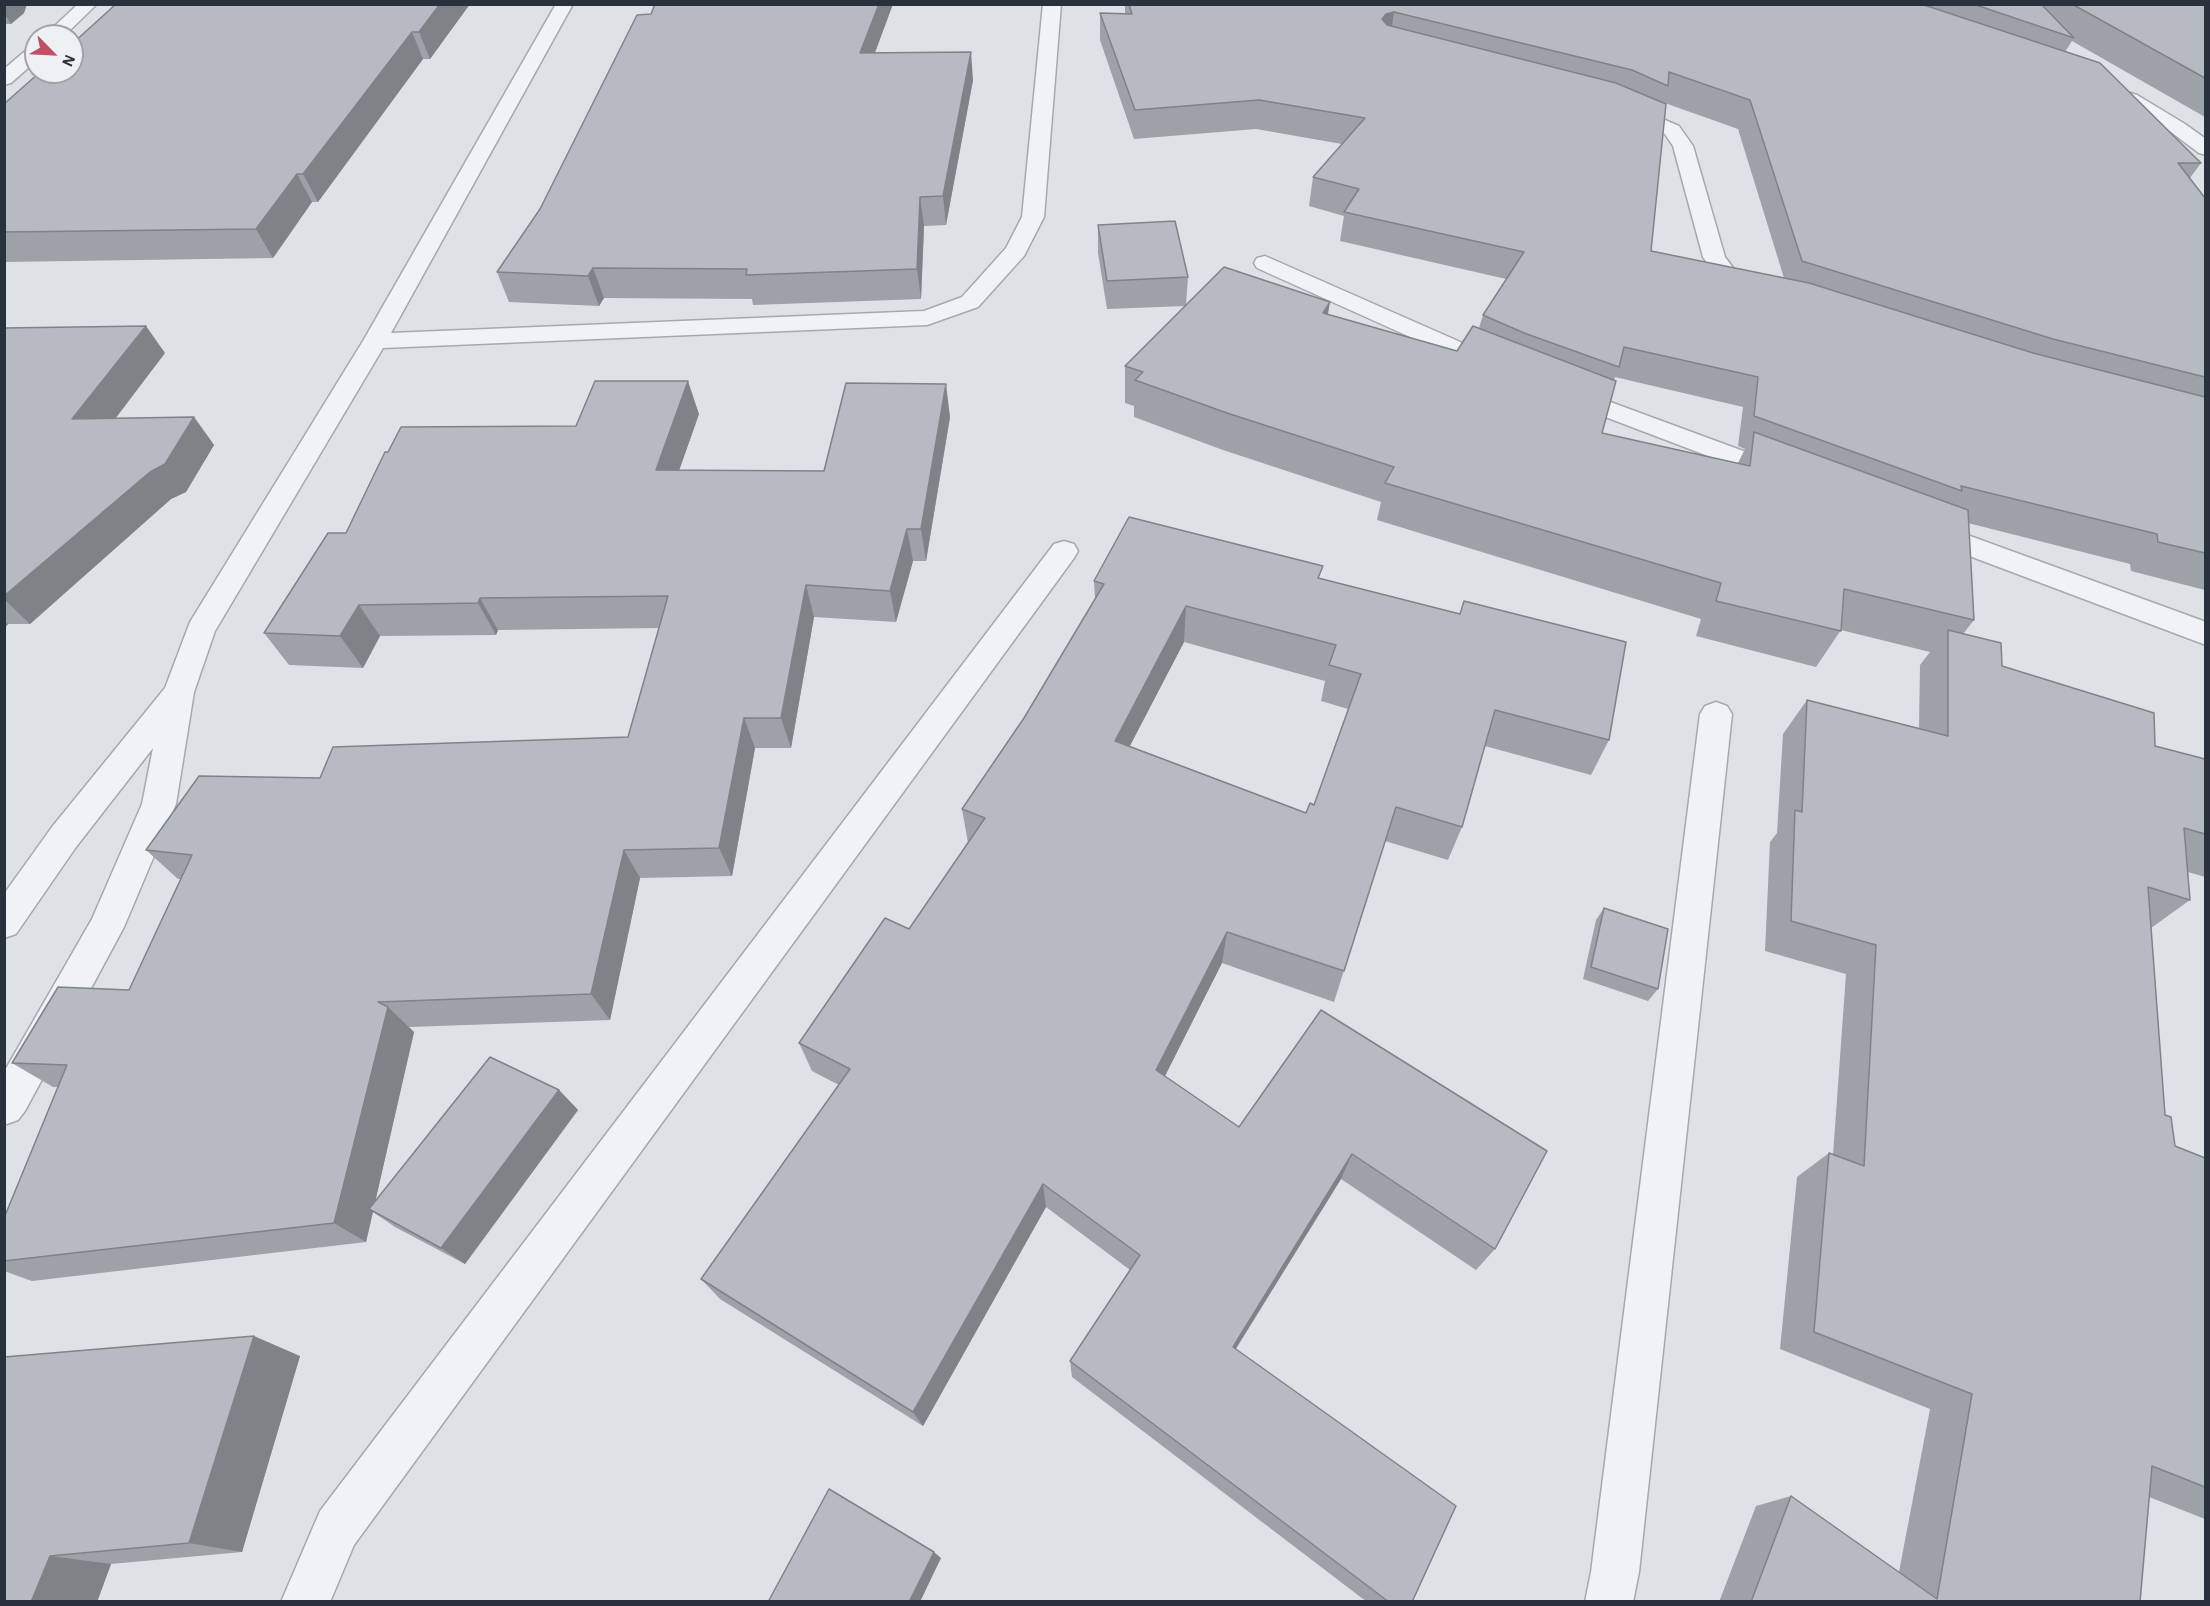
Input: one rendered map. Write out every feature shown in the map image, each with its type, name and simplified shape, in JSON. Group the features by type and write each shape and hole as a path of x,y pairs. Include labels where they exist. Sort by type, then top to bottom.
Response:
{"street":[{"path":"66,24 89,4"},
{"path":"4,1107 106,927 159,804 178,692 201,630 375,341 565,4"},
{"path":"375,341 927,318 970,302 1016,251 1033,217 1052,4"},
{"path":"4,79 24,62"},
{"path":"2087,84 2130,99 2178,128 2205,149"},
{"path":"1604,102 1648,118 1671,130 1683,146 1714,257 1726,274 1758,291 1780,298"},
{"path":"1264,263 1534,381 1806,483"},
{"path":"1906,521 2205,634"},
{"path":"305,1602 337,1528 1064,551"},
{"path":"4,923 64,837 178,692"},
{"path":"1609,1602 1615,1572 1716,714"}],"building":[{"path":"116,4 440,4 419,32 412,32 303,174 297,174 256,229 4,232 4,104 26,84 84,84 84,33"},
{"path":"655,4 879,4 860,53 971,52 943,196 920,197 917,269 746,275 747,269 593,268 588,276 497,272 540,209 637,15 651,14"},
{"path":"1129,4 1921,4 2100,63 2201,163 2178,163 2205,198 2205,377 2053,339 1802,261 1750,100 1669,72 1668,86 1632,70 1394,12 1386,14 1382,19 1387,25 1616,83 1666,104 1651,251 1809,283 2033,353 2205,397 2205,553 2158,542 2157,534 1961,486 1962,491 1754,416 1758,377 1624,347 1619,367 1524,333 1483,315 1524,252 1344,212 1359,189 1313,177 1365,118 1259,100 1135,110 1100,13 1132,14"},
{"path":"1973,4 2041,4 2074,38"},
{"path":"2072,4 2205,4 2205,78"},
{"path":"1175,221 1188,277 1107,281 1098,225"},
{"path":"1224,267 1330,302 1323,313 1457,351 1473,326 1616,381 1602,433 1750,466 1754,432 1968,510 1974,620 1844,589 1841,631 1716,601 1721,583 1385,483 1394,467 1227,413 1135,380 1143,372 1125,366"},
{"path":"146,326 72,419 194,417 165,464 150,472 4,596 4,328"},
{"path":"595,381 688,381 656,470 824,471 846,383 946,384 921,529 907,529 890,591 806,585 781,718 744,718 719,848 624,850 591,994 378,1002 388,1007 334,1223 4,1261 4,1218 67,1065 12,1063 58,987 129,990 192,855 146,850 199,776 320,778 333,747 628,737 668,596 480,598 478,603 359,605 340,636 264,633 328,533 346,533 385,452 388,452 401,427 576,426"},
{"path":"1129,517 1323,566 1318,578 1460,614 1464,601 1626,642 1609,740 1495,710 1462,827 1396,807 1344,971 1227,932 1156,1070 1239,1127 1321,1010 1547,1151 1495,1249 1352,1154 1233,1347 1456,1506 1412,1602 1389,1602 1070,1361 1140,1255 1043,1184 913,1412 701,1279 850,1069 799,1043 885,918 909,929 985,818 962,809 1024,718 1104,584 1094,581","holes":["1186,606 1336,645 1329,665 1361,674 1314,805 1310,803 1306,813 1115,741"]},
{"path":"1948,630 2001,643 2002,666 2154,713 2155,746 2205,759 2205,834 2184,828 2190,900 2148,887 2165,1115 2171,1117 2175,1146 2205,1158 2205,1487 2152,1466 2140,1602 1751,1602 1791,1496 1937,1599 1972,1394 1814,1332 1829,1153 1864,1166 1876,945 1791,921 1795,810 1802,812 1807,700 1948,736"},
{"path":"1604,908 1668,929 1658,989 1591,967"},
{"path":"490,1057 559,1090 441,1248 369,1209"},
{"path":"254,1336 189,1543 50,1556 31,1602 4,1602 4,1357"},
{"path":"829,1489 934,1552 909,1602 768,1602"}]}
